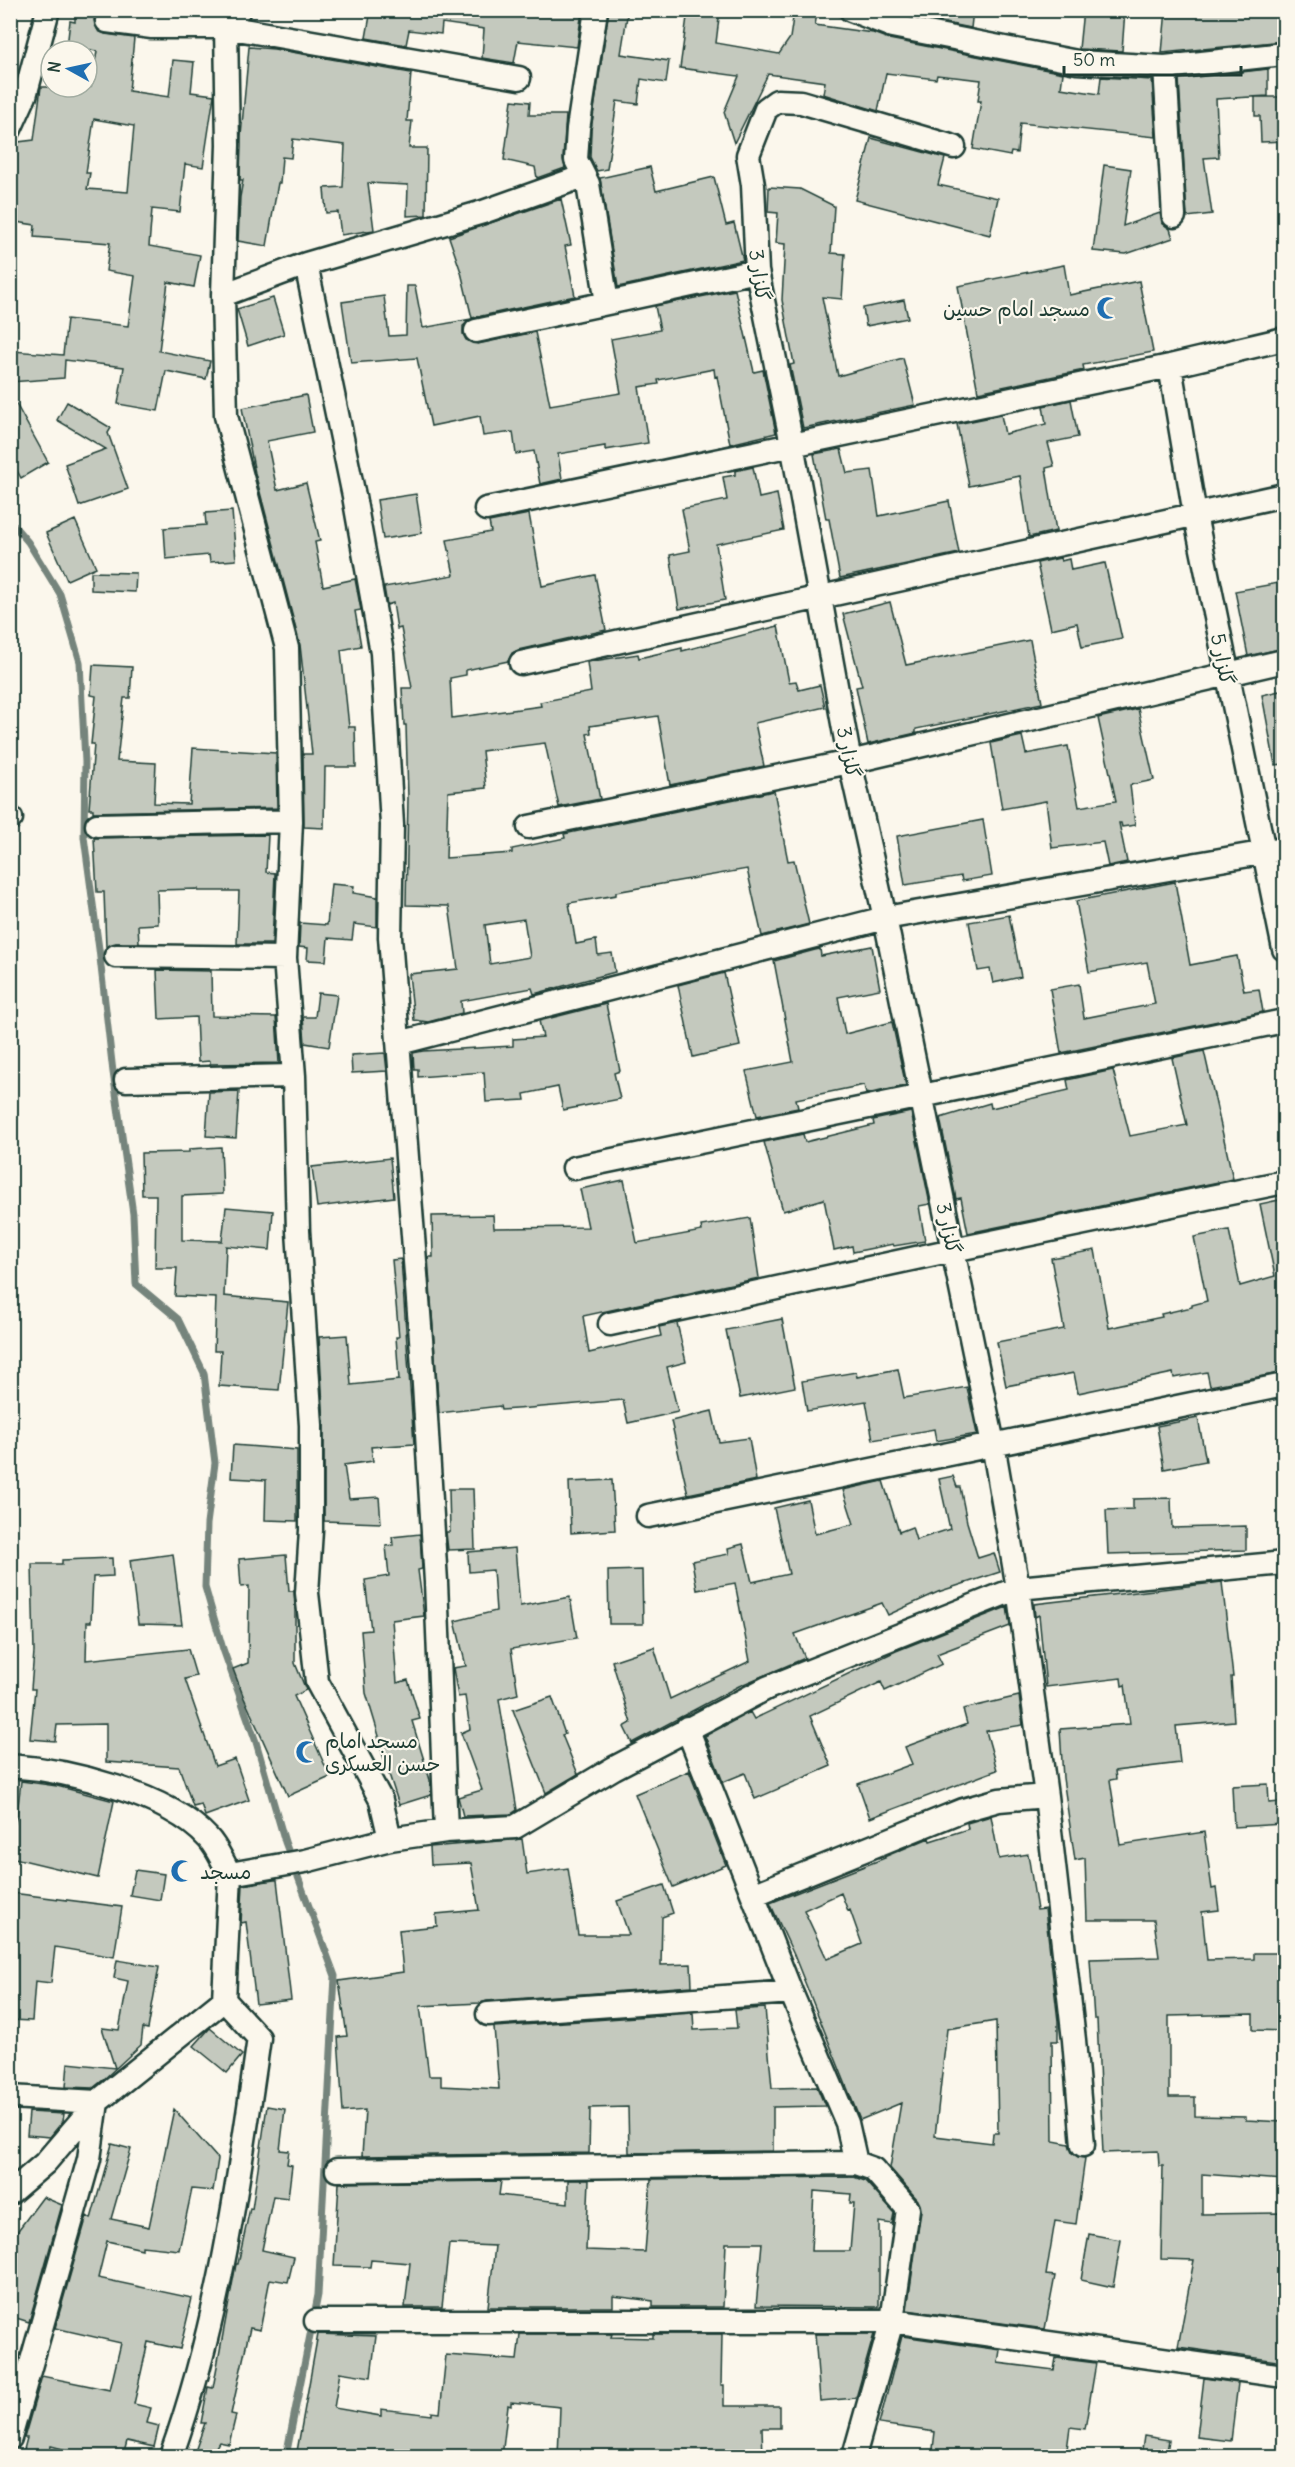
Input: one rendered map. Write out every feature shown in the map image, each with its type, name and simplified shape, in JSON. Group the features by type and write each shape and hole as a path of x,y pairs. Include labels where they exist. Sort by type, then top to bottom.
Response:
{"street":[{"path":"10,129 25,96 48,10"},
{"path":"597,10 576,160 588,184 607,303"},
{"path":"851,10 892,26 1077,62 1165,67 1284,54"},
{"path":"107,21 152,27 233,19 519,78"},
{"path":"233,19 223,295 226,416 287,648 291,821 285,958 294,1076 298,1231 311,1425 311,1530 307,1593 317,1682 381,1800 390,1839"},
{"path":"1165,67 1174,216"},
{"name":"گلزار 3","path":"954,147 801,102 777,101 766,109 748,155 753,185 757,271 792,444 850,762 885,918 993,1444 1018,1588 1046,1796 1074,2040 1083,2145"},
{"path":"223,295 306,264 483,212 584,176"},
{"path":"306,264 352,484 382,654 392,825 390,937 436,1582 446,1832"},
{"path":"476,331 757,271"},
{"path":"486,509 1170,366 1284,339"},
{"name":"گلزار 5","path":"1170,366 1195,515 1226,674 1274,851 1284,949"},
{"path":"521,663 1284,495"},
{"path":"529,827 850,762 1284,661"},
{"path":"98,825 291,821"},
{"path":"399,1043 885,918 1274,851"},
{"path":"116,956 285,958"},
{"path":"574,1168 1284,1021"},
{"path":"126,1080 294,1076"},
{"path":"610,1324 1284,1182"},
{"path":"648,1516 1284,1385"},
{"path":"230,1874 305,1861 390,1839 515,1827 614,1768 767,1688 1018,1588 1284,1563"},
{"path":"687,1728 791,1992 847,2123 856,2163"},
{"path":"10,1766 75,1774 169,1807 208,1838 230,1874 224,2000 259,2038 224,2260 191,2401 171,2457"},
{"path":"753,1895 963,1810 999,1800 1046,1796"},
{"path":"488,2014 791,1992"},
{"path":"10,2193 45,2163 97,2102 224,2000"},
{"path":"10,2097 97,2102"},
{"path":"10,2438 89,2159 97,2102"},
{"path":"337,2170 856,2163 873,2169 908,2209 892,2320 854,2457"},
{"path":"316,2321 892,2320 1284,2376"}],"building":[{"path":"75,10 99,10 94,20 98,31 134,38 129,91 169,97 173,60 194,62 191,92 214,95 203,167 185,164 180,212 152,209 149,246 200,255 194,287 168,282 159,351 210,361 206,379 166,371 158,411 118,404 124,367 65,360 64,378 10,382 10,355 14,354 13,351 63,355 67,319 128,326 135,276 106,271 110,243 34,237 35,225 10,221 10,143 34,140 39,99 99,99 99,39 68,39 70,21 75,22","holes":["94,119 134,126 128,192 87,189 90,173 86,173"]},
{"path":"371,10 582,10 577,47 518,41 514,63 482,58 484,29 442,23 441,34 409,30 406,45 366,38"},
{"path":"609,10 628,10 621,54 669,61 666,83 641,79 638,104 617,101 607,169 597,171 590,157 591,130"},
{"path":"688,10 720,10 716,43 779,54 790,38 794,11 817,14 815,25 873,33 889,39 1063,73 1061,88 1099,94 1101,77 1152,80 1156,137 1020,123 1017,153 1011,152 1010,156 973,149 981,101 978,101 981,80 937,75 936,79 886,73 878,111 823,94 825,82 768,74 734,143 724,112 739,76 680,68"},
{"path":"900,10 973,10 971,28 900,14"},
{"path":"1083,10 1125,10 1122,51 1079,49"},
{"path":"1166,10 1284,10 1284,41 1162,53"},
{"path":"249,47 274,49 411,73 407,121 412,121 409,148 427,148 426,215 407,216 408,185 368,183 374,230 341,235 338,212 326,213 324,188 343,187 345,145 293,139 291,158 282,157 280,183 278,183 267,246 238,241 243,180 240,180 241,136"},
{"path":"1268,69 1268,96 1216,99 1219,157 1204,158 1212,214 1187,217 1179,79"},
{"path":"1255,97 1284,97 1284,141 1261,142 1260,116 1255,116"},
{"path":"512,100 530,102 529,115 566,115 563,159 565,168 537,178 535,167 504,160"},
{"path":"871,138 945,158 938,185 998,198 990,235 855,200"},
{"path":"1104,165 1131,169 1123,226 1160,213 1162,223 1170,229 1173,238 1126,254 1093,251"},
{"path":"650,167 656,191 714,177 726,225 734,223 743,260 618,287 600,178"},
{"path":"769,187 800,189 834,206 831,253 845,254 842,299 822,297 838,376 903,358 915,405 803,428 790,365 794,364 782,300 785,244 776,243 778,213 768,212"},
{"path":"561,199 571,245 565,246 575,296 472,318 461,272 449,237"},
{"path":"1064,265 1069,295 1139,281 1153,352 1083,365 1084,370 978,392 958,286"},
{"path":"407,286 415,286 423,328 471,319 463,326 463,334 466,340 478,344 535,332 550,405 621,393 611,339 660,330 655,306 735,290 754,372 763,370 776,433 730,444 714,369 658,380 659,384 639,387 648,443 605,450 605,446 558,454 562,479 540,484 534,451 516,454 513,432 483,436 480,416 431,426 417,358 351,363 342,302 384,296 389,336 406,335"},
{"path":"273,298 284,334 248,346 237,309"},
{"path":"904,300 908,318 866,326 863,308"},
{"path":"10,393 48,462 21,478 10,458"},
{"path":"306,395 313,432 267,441 277,490 306,483 320,541 315,542 323,586 355,579 361,610 355,611 361,646 341,650 349,727 355,727 356,767 325,767 324,828 304,827 303,754 312,754 300,645 255,473 242,408"},
{"path":"1071,400 1078,437 1048,443 1054,466 1046,468 1056,531 1029,537 1020,476 969,486 957,424 1001,415 1005,434 1046,424 1043,406"},
{"path":"67,402 111,428 108,433 128,489 79,506 65,464 106,449 57,420"},
{"path":"841,449 847,473 872,470 879,516 949,501 959,553 840,578 814,454"},
{"path":"753,467 759,498 777,494 784,530 716,544 725,600 679,609 670,555 690,551 682,509 727,500 723,477 735,475 735,471"},
{"path":"416,494 422,533 383,539 377,500"},
{"path":"232,511 236,560 210,562 209,555 166,559 164,528 206,525 205,513"},
{"path":"529,514 542,586 595,575 606,630 518,650 512,653 508,661 466,670 466,675 450,678 452,718 541,706 540,702 591,692 587,662 638,654 639,658 682,648 682,651 778,626 789,682 796,681 799,690 820,685 825,707 755,723 764,766 670,785 658,716 590,726 591,733 587,734 600,799 559,807 545,743 482,751 486,788 448,792 446,858 512,853 512,849 565,838 564,834 774,791 788,861 794,860 809,924 762,936 747,869 616,892 616,895 569,903 576,944 596,940 598,955 612,953 615,972 534,994 532,988 461,1001 462,1013 428,1022 414,1020 409,974 458,969 449,906 406,905 408,798 406,725 404,725 402,688 412,688 401,628 397,629 393,603 387,605 384,587 454,575 447,540 491,532 489,522","holes":["524,919 530,957 490,964 485,925"]},
{"path":"75,520 96,567 67,580 46,533"},
{"path":"1060,558 1061,561 1069,559 1071,570 1105,563 1122,639 1082,647 1077,623 1051,629 1037,563"},
{"path":"91,572 136,573 135,592 91,590"},
{"path":"1284,582 1284,648 1248,656 1235,591"},
{"path":"890,602 906,665 1030,640 1042,703 916,729 916,733 868,744 856,687 862,686 843,614"},
{"path":"93,665 132,667 130,698 124,698 117,761 156,763 154,803 189,804 193,748 276,753 277,808 93,812 93,809 89,809 94,744 91,744 96,696 91,695"},
{"path":"1284,690 1284,764 1275,765 1262,695"},
{"path":"1138,709 1154,780 1130,785 1135,825 1122,827 1119,823 1127,862 1108,866 1103,842 1052,848 1046,801 1002,809 991,743 1022,736 1026,754 1068,746 1079,807 1116,801 1098,718"},
{"path":"983,820 992,876 962,881 961,876 905,885 897,836"},
{"path":"268,835 266,872 275,873 272,944 237,944 239,891 198,891 198,889 157,890 158,924 138,925 139,943 116,943 106,947 104,892 97,892 94,838"},
{"path":"1175,882 1190,965 1237,956 1244,991 1259,989 1263,1012 1061,1053 1050,989 1079,984 1084,1018 1155,1004 1147,962 1089,972 1076,901"},
{"path":"331,884 354,886 353,893 377,897 377,927 354,924 352,940 328,938 326,961 307,960 308,948 299,947 300,923 327,925"},
{"path":"1009,915 1021,977 993,983 990,969 978,971 969,922"},
{"path":"872,946 880,989 838,997 845,1034 892,1022 906,1086 866,1094 864,1085 796,1099 798,1108 757,1116 746,1071 793,1062 774,961 820,949 821,956"},
{"path":"157,970 211,971 212,1016 276,1017 279,1063 210,1064 210,1061 198,1062 196,1017 159,1019"},
{"path":"724,973 740,1046 693,1057 678,985"},
{"path":"318,993 337,995 329,1047 305,1043 303,1017 315,1017"},
{"path":"606,1004 620,1071 614,1073 620,1099 563,1110 558,1087 524,1094 525,1100 486,1102 484,1072 418,1077 418,1069 414,1069 413,1053 513,1046 513,1039 543,1037 539,1021"},
{"path":"1204,1051 1233,1179 968,1233 961,1198 956,1199 940,1118 990,1103 991,1108 1069,1090 1067,1080 1113,1070 1130,1136 1187,1125 1172,1058"},
{"path":"385,1053 387,1071 352,1073 351,1055"},
{"path":"239,1091 236,1138 206,1136 209,1092"},
{"path":"911,1112 930,1204 919,1206 925,1241 894,1246 893,1244 853,1252 852,1246 834,1250 824,1199 783,1211 764,1142 803,1134 805,1142 874,1125 873,1120"},
{"path":"221,1147 223,1194 182,1196 182,1240 222,1241 226,1207 273,1211 270,1250 226,1246 224,1296 288,1302 279,1390 219,1386 221,1351 214,1351 216,1298 175,1296 177,1268 155,1268 156,1195 142,1195 141,1153 189,1152 189,1149"},
{"path":"390,1158 394,1197 317,1207 312,1167"},
{"path":"624,1180 637,1243 702,1231 701,1226 750,1218 759,1278 583,1316 589,1353 661,1336 659,1327 677,1323 686,1362 667,1367 678,1412 628,1423 623,1400 501,1410 500,1406 439,1413 428,1257 433,1257 432,1216 493,1215 494,1228 588,1227 580,1189"},
{"path":"1284,1199 1284,1372 1210,1386 1207,1372 1174,1378 1173,1373 1078,1393 1074,1373 1006,1386 997,1342 1064,1329 1051,1258 1095,1250 1109,1328 1162,1317 1161,1314 1207,1301 1194,1237 1229,1230 1240,1286 1275,1276 1260,1204"},
{"path":"401,1259 414,1444 371,1447 373,1461 344,1465 349,1499 379,1497 381,1523 324,1521 324,1424 319,1337 347,1335 351,1385 399,1380 396,1337 399,1337 392,1260"},
{"path":"782,1319 795,1387 740,1398 726,1330"},
{"path":"898,1369 904,1398 967,1387 977,1434 936,1441 934,1429 873,1440 866,1401 807,1411 802,1381 856,1372 857,1377"},
{"path":"712,1411 719,1442 749,1438 756,1480 688,1494 671,1421"},
{"path":"1198,1418 1206,1461 1164,1469 1157,1426"},
{"path":"233,1445 297,1450 297,1521 265,1520 266,1480 231,1478"},
{"path":"953,1476 957,1487 960,1487 967,1522 978,1558 994,1553 1000,1572 938,1592 888,1615 882,1603 795,1634 805,1658 739,1686 632,1743 624,1727 631,1723 612,1661 654,1647 670,1699 750,1661 735,1583 697,1590 692,1561 729,1554 728,1548 743,1544 752,1582 789,1574 774,1508 808,1500 815,1534 854,1524 843,1490 883,1481 899,1532 912,1527 916,1540 950,1529 939,1479"},
{"path":"612,1480 615,1530 571,1533 569,1482"},
{"path":"449,1489 473,1489 475,1549 448,1550 446,1532 450,1532"},
{"path":"1171,1498 1172,1528 1246,1526 1246,1550 1108,1554 1106,1510 1133,1509 1133,1499"},
{"path":"420,1534 422,1569 418,1570 424,1616 392,1620 397,1683 408,1680 420,1719 412,1721 430,1780 431,1795 399,1805 377,1737 379,1736 366,1693 361,1631 371,1630 365,1580 389,1576 386,1546 393,1545 392,1537"},
{"path":"515,1548 520,1606 570,1597 577,1638 511,1649 518,1694 499,1699 517,1810 511,1814 463,1816 458,1797 482,1790 461,1733 470,1729 465,1696 458,1697 453,1668 466,1666 455,1621 496,1611 493,1570 469,1572 468,1552"},
{"path":"173,1554 182,1625 138,1624 130,1560"},
{"path":"286,1555 289,1591 294,1591 295,1663 306,1690 294,1696 330,1777 288,1796 233,1669 248,1663 249,1586 241,1587 239,1559"},
{"path":"112,1558 113,1576 93,1577 91,1622 87,1622 86,1660 188,1649 196,1676 185,1679 215,1766 235,1759 249,1800 205,1816 201,1804 193,1806 179,1767 106,1762 106,1724 57,1725 55,1741 30,1739 35,1689 31,1689 34,1652 32,1564 62,1564 62,1560"},
{"path":"642,1570 643,1624 609,1624 608,1571"},
{"path":"1222,1582 1233,1677 1231,1677 1234,1721 1176,1726 1180,1763 1115,1771 1116,1779 1110,1780 1120,1845 1204,1832 1212,1889 1216,1888 1219,1910 1202,1912 1207,1960 1254,1959 1254,1953 1284,1953 1284,2031 1253,2030 1253,2014 1169,2016 1169,2097 1195,2097 1195,2116 1246,2117 1246,2120 1284,2122 1284,2180 1202,2174 1202,2214 1284,2213 1284,2362 1178,2347 1194,2260 1161,2259 1163,2166 1159,2166 1158,2151 1103,2153 1097,2019 1094,2019 1090,1959 1159,1957 1154,1920 1087,1920 1085,1858 1075,1860 1063,1778 1060,1729 1130,1724 1125,1685 1122,1686 1121,1678 1046,1687 1039,1615 1035,1617 1034,1604"},
{"path":"1007,1607 1010,1626 937,1654 942,1664 885,1691 881,1682 810,1716 831,1766 755,1799 745,1773 723,1782 705,1736 750,1712 754,1719 896,1651"},
{"path":"1019,1696 1023,1725 986,1731 997,1770 870,1818 858,1784 912,1764 905,1747 967,1724 963,1709"},
{"path":"552,1697 565,1734 562,1735 578,1774 546,1793 513,1710"},
{"path":"689,1771 726,1865 673,1887 635,1794"},
{"path":"21,1781 57,1786 114,1801 98,1878 10,1857 10,1842 17,1814"},
{"path":"1268,1784 1269,1803 1281,1802 1282,1824 1234,1827 1232,1786"},
{"path":"991,1816 999,1859 1028,1854 1037,1910 1045,1909 1058,2021 1058,2041 1052,2041 1053,2141 1069,2144 1072,2153 1085,2158 1076,2224 1055,2221 1046,2275 1055,2276 1045,2329 907,2310 921,2210 918,2200 890,2168 901,2103 860,2120 794,1955 770,1903 885,1858 929,1838 930,1841 968,1829 967,1823","holes":["841,1893 848,1911 850,1910 862,1944 827,1959 804,1910","996,2021 998,2133 993,2133 992,2143 935,2136 947,2029"]},
{"path":"522,1839 527,1874 568,1868 578,1935 629,1935 617,1901 664,1885 673,1913 662,1917 661,1965 691,1964 692,1986 420,2006 429,2076 441,2076 441,2086 499,2089 494,2027 693,2013 694,2030 737,2028 735,2010 765,2008 772,2088 817,2087 825,2106 773,2107 773,2151 629,2153 628,2107 590,2108 589,2153 362,2156 365,2110 343,2112 338,2037 347,2036 339,1981 403,1972 399,1930 437,1926 436,1914 479,1910 471,1863 431,1865 430,1847"},
{"path":"135,1870 164,1874 160,1900 130,1895"},
{"path":"277,1880 291,2000 256,2004 246,1922 241,1923 243,1885"},
{"path":"12,1893 122,1907 114,1957 55,1947 51,1983 35,1981 32,2021 10,2020"},
{"path":"117,1960 159,1967 148,2029 143,2028 141,2045 93,2088 66,2087 68,2063 115,2068 102,2028 119,2030 128,1981 114,1978"},
{"path":"210,2028 242,2055 227,2073 194,2046"},
{"path":"267,2106 285,2109 280,2150 289,2151 287,2164 292,2165 288,2198 273,2196 262,2250 294,2257 288,2282 270,2279 260,2330 250,2328 231,2414 236,2415 229,2444 219,2442 210,2457 193,2457 205,2423 201,2423 208,2387 213,2388 236,2264 238,2264 250,2208 252,2209"},
{"path":"174,2109 218,2159 213,2191 192,2189 179,2250 142,2246 142,2249 107,2241 98,2278 192,2298 180,2349 148,2342 134,2404 151,2408 147,2423 159,2426 154,2447 127,2441 123,2457 93,2457 51,2446 48,2457 22,2457 27,2438 24,2438 42,2376 110,2390 121,2343 55,2328 87,2216 91,2219 112,2144 131,2149 111,2219 149,2227"},
{"path":"29,2112 64,2114 63,2121 50,2137 27,2135"},
{"path":"854,2177 865,2181 894,2213 892,2224 879,2222 879,2307 756,2306 762,2243 726,2243 723,2307 653,2307 653,2301 613,2296 613,2307 488,2307 495,2246 449,2244 442,2307 405,2307 410,2263 371,2260 370,2267 334,2266 339,2183 501,2181 499,2195 568,2203 568,2180 589,2180 586,2250 645,2252 651,2179","holes":["814,2191 851,2194 850,2203 854,2203 850,2251 811,2251"]},
{"path":"43,2197 62,2205 29,2322 10,2316 10,2241"},
{"path":"1089,2234 1121,2240 1113,2287 1081,2280"},
{"path":"318,2334 376,2336 371,2377 340,2372 334,2408 381,2416 381,2409 432,2415 432,2412 440,2413 446,2355 517,2360 520,2334 612,2334 611,2337 653,2338 653,2334 722,2334 721,2385 724,2385 724,2406 780,2406 780,2428 762,2428 763,2457 558,2457 560,2407 511,2402 511,2406 508,2405 502,2457 447,2454 447,2457 296,2457"},
{"path":"815,2334 874,2334 856,2398 820,2401"},
{"path":"902,2336 1000,2350 998,2363 1054,2370 1056,2358 1096,2363 1085,2429 1070,2427 1066,2457 932,2457 935,2432 879,2424"},
{"path":"1204,2378 1238,2383 1231,2441 1197,2437"},
{"path":"1144,2436 1169,2440 1166,2457 1141,2457"}],"waterway":[{"path":"10,521 28,542 60,594 80,662 85,762 84,837 133,1214 136,1284 178,1319 204,1373 215,1463 207,1524 205,1587 223,1649 256,1742 285,1842 335,1976 318,2295 286,2456"}],"place":[{"name":"مسجد امام حسین","path":"1108,308"},
{"name":"مسجد امام حسن العسکری","path":"307,1752"},
{"name":"مسجد","path":"182,1871"}]}
